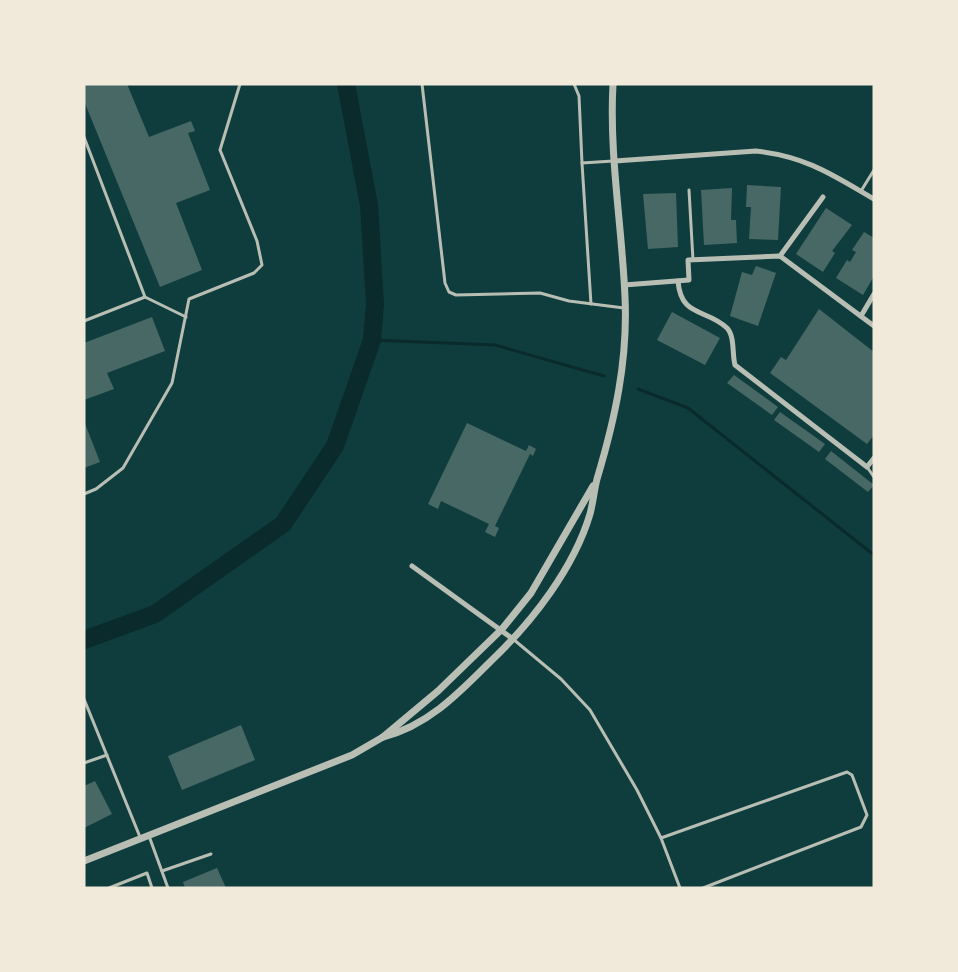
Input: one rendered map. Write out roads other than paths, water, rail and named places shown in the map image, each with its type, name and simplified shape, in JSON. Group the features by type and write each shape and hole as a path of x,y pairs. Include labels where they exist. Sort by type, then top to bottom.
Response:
{"street":[{"path":"383,737 402,732 435,712 469,684 513,639 547,595 577,545 589,515 596,481 617,408 625,340 613,84"},
{"path":"615,161 756,151 778,154 831,172 874,199"},
{"path":"780,256 823,197"},
{"path":"624,285 689,280 688,260 780,256 874,326"},
{"path":"678,281 680,296 686,304 728,329 732,338 735,365 867,467 874,458"},
{"path":"861,316 874,294"},
{"path":"84,861 352,755 383,737 459,673 502,629 531,593 596,481"},
{"path":"412,566 513,639"}],"lane":[{"path":"84,494 96,489 123,468 172,383 189,299 254,273 262,265 257,241 220,150 240,84"},
{"path":"422,84 445,283 449,292 456,295 540,292 569,302 625,308"},
{"path":"574,84 579,96 591,304"},
{"path":"84,137 145,297 186,316"},
{"path":"582,163 615,161"},
{"path":"861,191 874,170"},
{"path":"689,190 693,260"},
{"path":"84,321 145,297"},
{"path":"867,467 874,477"},
{"path":"513,639 561,678 590,710 637,790 661,838 680,888"},
{"path":"84,699 140,838"},
{"path":"84,763 106,755"},
{"path":"661,838 847,772 852,775 867,815 861,827 703,888"},
{"path":"149,836 168,888"},
{"path":"162,871 211,854"},
{"path":"109,888 147,873 152,888"}],"waterway":[{"path":"84,640 155,614 283,524 335,446 372,340 375,304 369,205 346,84"},
{"path":"372,340 495,345 604,376"},
{"path":"638,389 688,408 874,555"}]}
